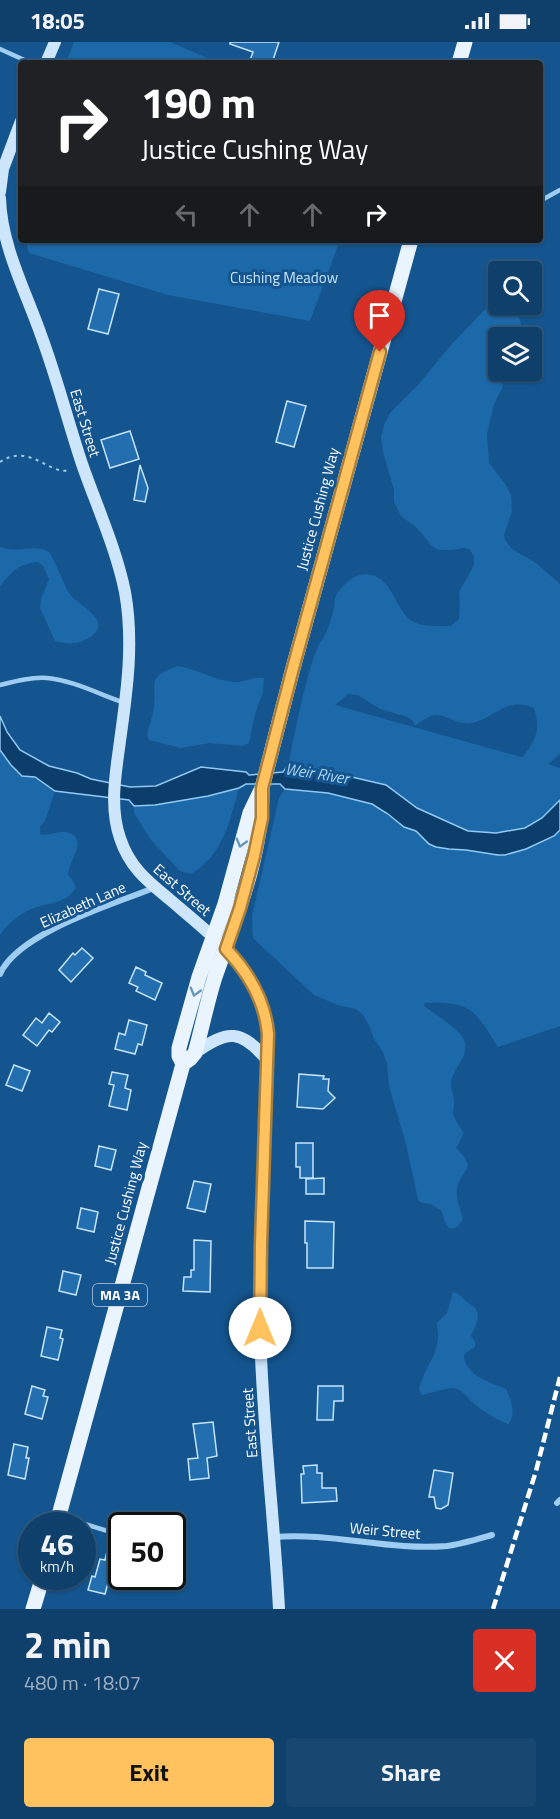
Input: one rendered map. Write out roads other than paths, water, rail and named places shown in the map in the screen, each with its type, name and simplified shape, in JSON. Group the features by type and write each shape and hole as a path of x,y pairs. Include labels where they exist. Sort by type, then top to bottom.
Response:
{"main road":[{"path":"47,60 55,42"},
{"path":"460,60 465,42"},
{"path":"0,186 7,157 18,129"},
{"name":"East Street","path":"0,198 4,229 12,255 42,337 83,466 109,535 125,592 130,650 114,790 115,822 125,850 140,873 154,888 213,937 243,968 260,999 267,1025 268,1061 260,1328 266,1446 279,1609"},
{"name":"Justice Cushing Way","path":"60,1512 183,1064 179,1056 179,1048 199,976 225,904 250,813 267,772 293,668 410,243"},
{"name":"Justice Cushing Way","path":"195,1053 254,856 262,818 262,788"},
{"path":"183,1064 217,1038 230,1035 243,1038 251,1043 268,1061"},
{"path":"33,1609 38,1590"}],"street":[{"name":"Elizabeth Lane","path":"0,974 11,959 48,932 154,888"},
{"name":"Weir Street","path":"274,1537 315,1536 421,1546 448,1546 492,1535"}],"lane":[{"path":"0,49 24,60"},
{"path":"543,199 560,190"},
{"path":"0,685 37,678 55,679 125,703"}],"water":[{"name":"Weir River","path":"0,716 7,732 20,750 49,766 91,779 130,787 156,786 201,767 246,772 249,775 283,772 288,765 313,768 386,785 417,808 468,831 496,833 525,828 542,818 560,800 560,830 554,836 526,849 498,855 436,847 429,844 416,831 404,827 372,804 328,793 285,789 280,784 246,784 208,796 155,805 134,806 129,800 55,791 35,777 22,776 0,750"}],"railway":[{"path":"493,1609 536,1471 560,1377"}],"park label":[{"name":"Cushing Meadow","path":"284,278"}]}
